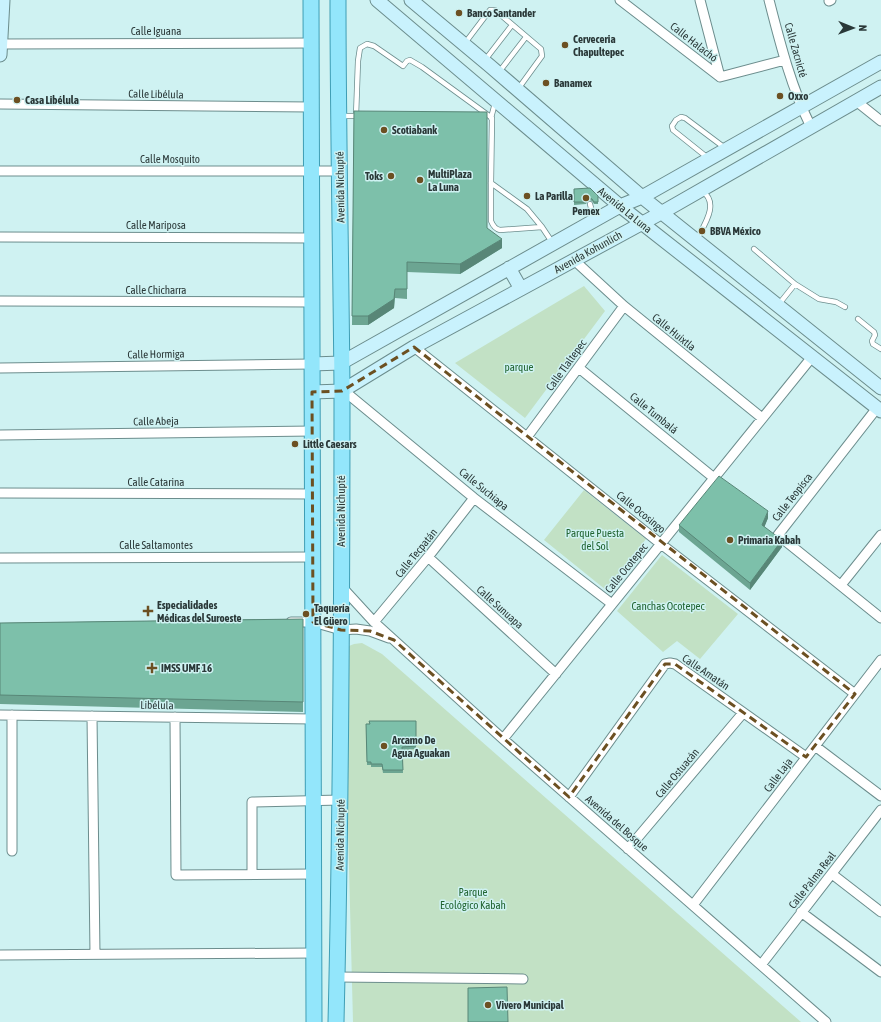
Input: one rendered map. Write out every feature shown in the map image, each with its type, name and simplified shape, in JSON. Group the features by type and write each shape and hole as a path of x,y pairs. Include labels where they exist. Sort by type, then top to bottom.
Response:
{"main road":[{"path":"311,0 314,1022"},
{"name":"Avenida Nichupté","path":"336,1022 341,800 342,390 338,0"}],"street":[{"path":"0,47 3,0"},
{"name":"Avenida La Luna","path":"377,0 496,101 592,187 620,206 879,410"},
{"name":"Avenida La Luna","path":"411,0 642,197 880,385"},
{"name":"Calle Halachó","path":"620,0 720,77 784,60"},
{"path":"700,0 720,77"},
{"name":"Calle Zacnicté","path":"769,0 784,60 801,106 811,127"},
{"name":"Calle Iguana","path":"0,47 311,43"},
{"path":"312,364 341,363 620,206 642,197 881,62"},
{"path":"474,83 491,67"},
{"name":"Avenida Kohunlich","path":"312,392 342,390 414,347 701,190 881,87"},
{"path":"856,101 881,121"},
{"name":"Calle Libélula","path":"0,104 311,108"},
{"name":"Calle Mosquito","path":"0,171 340,171"},
{"name":"Calle Mariposa","path":"0,237 312,238"},
{"name":"Calle Huixtla","path":"574,260 624,306 762,418"},
{"path":"509,268 521,289"},
{"name":"Calle Chicharra","path":"0,301 312,302"},
{"name":"Calle Tlaltepec","path":"527,437 624,306"},
{"name":"Calle Ocosingo","path":"414,347 661,544 855,694"},
{"name":"Calle Ocotepec","path":"503,739 812,357"},
{"name":"Calle Hormiga","path":"0,368 312,364"},
{"name":"Calle Tumbalá","path":"578,368 714,478"},
{"name":"Calle Suchiapa","path":"342,390 474,498 612,604"},
{"name":"Calle Teopisca","path":"879,410 778,535 881,618"},
{"name":"Calle Abeja","path":"0,435 312,431"},
{"name":"Calle Catarina","path":"0,494 313,494"},
{"name":"Calle Tecpatán","path":"374,622 428,558 474,498"},
{"path":"841,585 881,535"},
{"name":"Calle Saltamontes","path":"0,558 313,557"},
{"name":"Calle Sunuapa","path":"428,558 556,674"},
{"name":"Avenida del Bosque","path":"341,585 374,622 503,739 826,1022"},
{"name":"Avenida del Bosque","path":"282,622 313,622 341,630 370,631 394,640"},
{"name":"Calle Laja","path":"693,905 881,660"},
{"name":"Calle Amatán","path":"569,797 665,664 670,663 675,664 806,757"},
{"name":"Calle Ostuacán","path":"628,848 744,713"},
{"name":"Libélula","path":"0,715 314,719"},
{"path":"12,715 12,851"},
{"path":"92,716 95,954"},
{"path":"175,717 176,874 314,874"},
{"path":"815,746 881,796"},
{"path":"252,874 252,802 341,800"},
{"name":"Calle Palma Real","path":"761,964 881,810"},
{"path":"832,874 881,912"},
{"path":"801,912 881,972"},
{"path":"0,955 314,953"},
{"path":"337,977 522,979"}],"lane":[{"path":"464,44 490,10 495,10 541,50 542,53 517,90"},
{"path":"491,67 512,25"},
{"path":"491,67 526,37"},
{"path":"356,116 358,61 360,48 367,44 374,46 403,66 410,60 422,67 492,118"},
{"path":"496,101 492,118 490,183 491,221 496,229 500,230 542,227"},
{"path":"338,116 363,116"},
{"path":"709,158 673,130 672,126 676,120 681,117 686,118 726,149"},
{"path":"485,118 492,118"},
{"path":"490,183 527,209 542,227 553,244"},
{"path":"696,240 710,211 710,200 701,190"},
{"path":"590,204 594,221"},
{"path":"754,249 795,284 819,299 836,302 845,307"},
{"path":"778,305 795,284"},
{"path":"858,319 874,332 872,341 873,344 881,349"}],"highlighted area":[{"path":"414,347 855,694 806,757 675,664 665,664 569,797 394,640 370,631 341,630 313,622 312,392 342,391"}],"green space":[{"name":"parque","path":"584,286 605,311 525,418 455,363"},
{"name":"Parque Puesta del Sol","path":"584,490 646,539 606,590 544,540"},
{"name":"Canchas Ocotepec","path":"662,555 738,614 700,659 677,641 663,652 617,611"},
{"name":"Parque Ecológico Kabah","path":"362,643 382,654 801,1022 353,1022 344,675 345,655 349,646"}],"building":[{"name":"MultiPlaza La Luna","path":"354,111 487,112 487,228 502,239 460,264 407,262 407,289 395,289 394,299 368,316 352,316"},
{"name":"Pemex","path":"590,188 598,196 598,202 594,202 589,198 586,202 574,202 574,189"},
{"name":"Primaria Kabah","path":"719,476 768,511 762,525 782,540 750,583 679,525"},
{"name":"IMSS UMF 16","path":"303,619 303,702 0,695 0,623"},
{"name":"Arcamo De Agua Aguakan","path":"369,721 416,721 416,746 402,747 403,770 383,770 382,764 371,764 371,762 367,762 366,724 370,724"},
{"name":"Vivero Municipal","path":"507,987 508,1022 468,1022 468,988"}],"place":[{"name":"Banco Santander","path":"459,13"},
{"name":"Cerveceria Chapultepec","path":"565,45"},
{"name":"Banamex","path":"546,83"},
{"name":"Oxxo","path":"780,96"},
{"name":"Casa Libélula","path":"17,100"},
{"name":"Scotiabank","path":"384,130"},
{"name":"Toks","path":"391,176"},
{"name":"MultiPlaza La Luna","path":"420,180"},
{"name":"La Parilla","path":"527,196"},
{"name":"Pemex","path":"586,198"},
{"name":"BBVA México","path":"702,231"},
{"name":"Little Caesars","path":"295,444"},
{"name":"Primaria Kabah","path":"730,540"},
{"name":"Especialidades Médicas del Suroeste","path":"148,611"},
{"name":"Taquería El Güero","path":"306,614"},
{"name":"IMSS UMF 16","path":"152,668"},
{"name":"Arcamo De Agua Aguakan","path":"384,746"},
{"name":"Vivero Municipal","path":"488,1005"}]}
